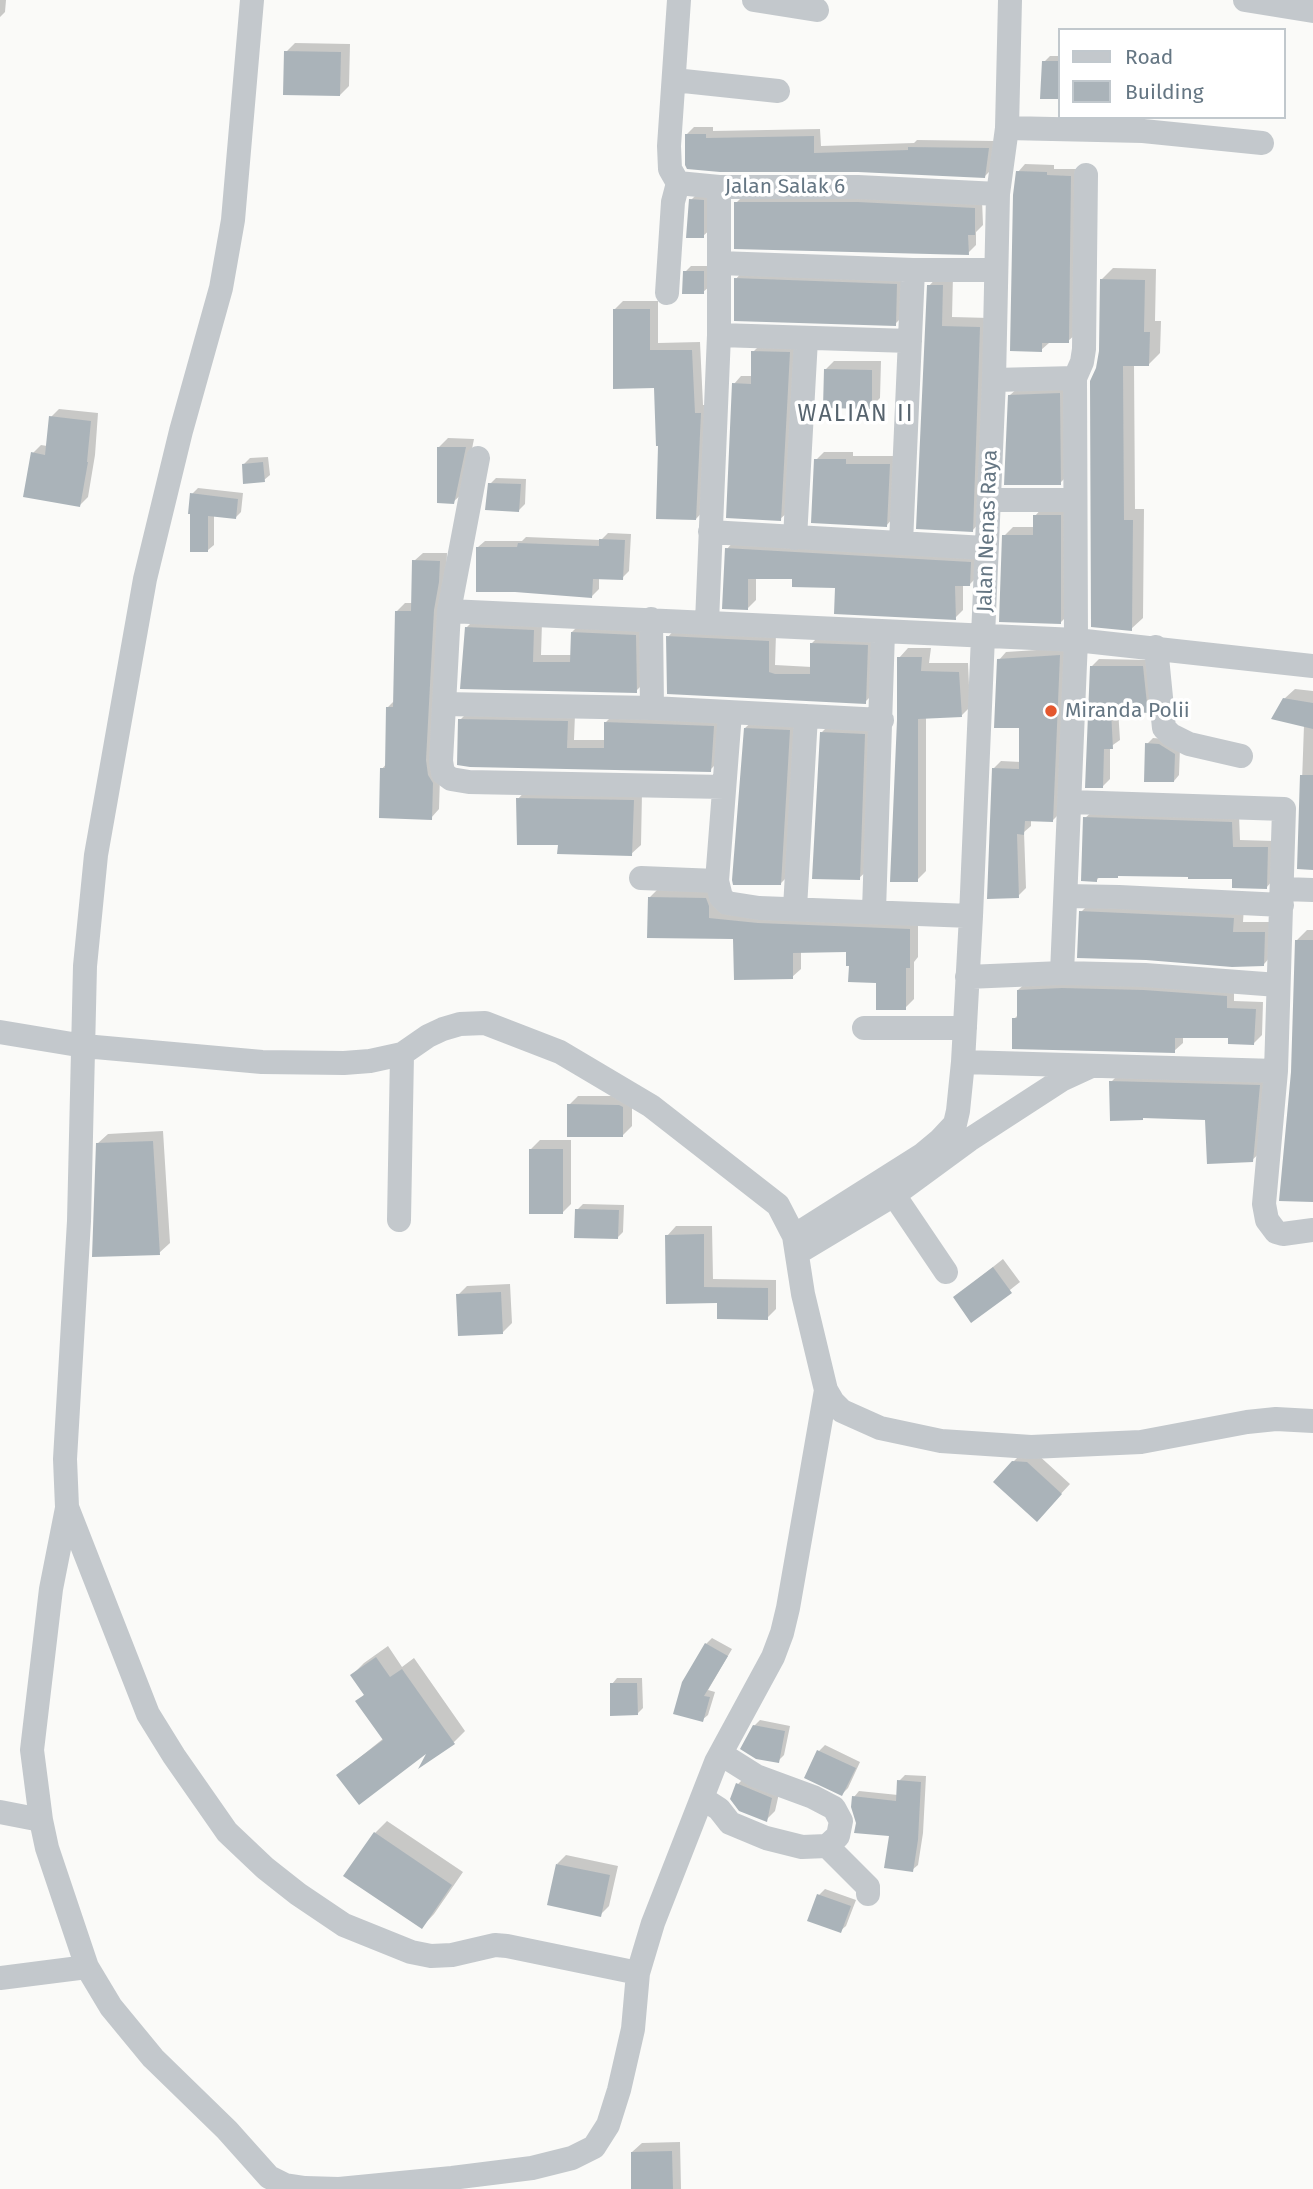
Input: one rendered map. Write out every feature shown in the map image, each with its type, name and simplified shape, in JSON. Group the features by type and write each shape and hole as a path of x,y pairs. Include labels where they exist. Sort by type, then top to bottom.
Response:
{"street":[{"path":"252,0 233,220 221,288 181,430 145,579 96,855 85,966 79,1221 65,1459 67,1507 51,1589 32,1750 47,1848 87,1967 111,2007 153,2058 226,2130 263,2183 306,2189 382,2186 532,2168 572,2158 594,2147 608,2125 619,2090 633,2029 638,1973 653,1923 721,1754 773,1657 782,1633 826,1390"},
{"path":"667,293 673,202 678,183 672,176 669,158 679,0"},
{"path":"754,0 817,10"},
{"name":"Jalan Nenas Raya","path":"962,1132 994,380 998,194 1007,128 1010,0"},
{"path":"1245,0 1313,11"},
{"path":"674,80 778,91"},
{"path":"1007,128 1143,131 1262,143"},
{"path":"1062,973 1076,640 1075,378 1084,349 1086,175"},
{"name":"Jalan Salak 6","path":"678,183 719,187 859,187 998,194"},
{"path":"708,622 719,335 719,187"},
{"path":"719,263 996,270"},
{"path":"901,543 908,433 913,270"},
{"path":"719,335 910,341"},
{"path":"796,538 806,339"},
{"path":"994,380 1075,378"},
{"path":"478,458 449,611 441,761 443,773 459,781 724,788"},
{"path":"989,500 1075,500"},
{"path":"710,532 985,548"},
{"path":"449,611 1076,640 1313,666"},
{"path":"650,619 652,708"},
{"path":"874,911 883,632"},
{"path":"1156,647 1164,728 1171,735 1189,744 1241,756"},
{"path":"444,704 652,708 882,720"},
{"path":"730,713 717,881 721,897 727,903 742,907 971,916"},
{"path":"795,908 806,716"},
{"path":"1071,802 1284,809 1276,1071 1264,1204 1267,1220 1276,1232 1283,1234 1313,1230"},
{"path":"641,878 717,881"},
{"path":"1066,897 1283,897 1313,890"},
{"path":"967,977 1062,973 1145,975 1278,985"},
{"path":"0,1032 84,1046 262,1062 370,1061 402,1054 443,1028 485,1023 560,1052 651,1106 778,1205 795,1244 811,1334 826,1390 832,1402 842,1411 880,1428 954,1442 1031,1447 1141,1442 1276,1419 1313,1421"},
{"path":"864,1028 965,1028"},
{"path":"399,1220 402,1054"},
{"path":"963,1062 1276,1071"},
{"path":"795,1244 940,1140 962,1132 1089,1067"},
{"path":"795,1244 894,1195 962,1132"},
{"path":"894,1195 946,1272"},
{"path":"67,1507 148,1714 228,1832 265,1868 344,1925 411,1952 452,1955 495,1945 507,1946 638,1973"},
{"path":"702,1798 719,1808 730,1823 766,1838 802,1847 827,1846 838,1836 841,1821 834,1808 813,1797 756,1776 721,1754"},
{"path":"0,1812 41,1820"},
{"path":"827,1846 867,1887 867,1894"},
{"path":"0,1978 87,1967"}],"building":[{"path":"284,51 341,52 340,96 283,95"},
{"path":"1042,61 1058,61 1058,99 1040,99"},
{"path":"685,134 706,134 706,138 814,136 814,153 908,150 908,147 989,148 985,178 858,172 720,172 687,169"},
{"path":"1016,171 1071,176 1069,343 1042,343 1042,352 1010,351 1013,195"},
{"path":"689,199 704,200 704,238 686,238"},
{"path":"734,202 858,202 975,208 975,235 968,235 969,255 734,249"},
{"path":"683,271 704,271 704,294 682,294"},
{"path":"734,278 897,284 896,326 734,321"},
{"path":"1100,279 1145,280 1144,332 1150,332 1149,366 1123,366 1124,520 1133,520 1132,631 1091,627 1090,381 1099,351"},
{"path":"927,285 943,285 942,326 980,327 973,532 916,529"},
{"path":"613,309 650,309 650,350 692,350 695,413 701,413 696,520 656,519 658,446 654,388 613,389"},
{"path":"751,351 790,352 781,521 726,518 732,383 751,384"},
{"path":"824,369 872,370 872,409 823,408"},
{"path":"1060,393 1061,485 1004,485 1008,395"},
{"path":"49,416 91,421 88,462 80,507 23,497 31,452 45,455"},
{"path":"437,447 466,447 454,504 437,503"},
{"path":"814,459 846,459 846,464 890,464 887,527 811,523"},
{"path":"263,462 265,482 243,484 242,464"},
{"path":"488,483 521,484 519,512 485,510"},
{"path":"190,493 238,499 236,519 208,516 208,552 190,552"},
{"path":"1033,515 1061,515 1061,624 999,622 1002,535 1033,535"},
{"path":"599,539 625,540 623,580 593,579 592,598 476,592 476,547 517,547 518,543 599,546"},
{"path":"725,548 971,562 970,586 955,586 956,620 834,614 835,588 792,587 792,579 748,579 748,610 722,609"},
{"path":"412,560 440,561 434,610 426,760 428,775 433,783 432,820 379,818 380,768 385,768 386,707 393,707 395,611 411,611"},
{"path":"465,627 534,630 533,662 570,662 571,632 636,635 637,693 460,689"},
{"path":"666,636 769,641 769,672 775,674 810,674 810,643 868,645 866,704 667,694"},
{"path":"1060,655 1053,822 1025,821 1024,835 1017,834 1019,898 987,899 992,768 1019,769 1019,728 994,728 997,659"},
{"path":"897,657 922,657 921,671 959,672 962,717 918,719 918,882 890,882"},
{"path":"1090,666 1143,666 1148,713 1111,710 1113,749 1104,749 1103,788 1085,788"},
{"path":"1283,698 1313,703 1313,729 1271,719"},
{"path":"458,719 568,721 567,748 604,748 604,722 714,726 711,772 457,765"},
{"path":"744,728 790,730 781,885 733,885"},
{"path":"820,732 865,734 860,880 812,879"},
{"path":"1145,743 1159,744 1175,754 1174,782 1144,782"},
{"path":"1300,775 1313,775 1313,870 1297,869"},
{"path":"516,798 634,800 632,856 557,854 558,845 517,845"},
{"path":"1083,817 1232,822 1233,847 1268,847 1267,889 1232,888 1232,879 1188,877 1118,876 1097,878 1097,882 1081,881"},
{"path":"648,897 706,898 709,918 758,923 910,929 906,1010 876,1010 876,983 848,982 846,952 793,953 793,979 734,980 733,939 647,938"},
{"path":"1079,911 1234,918 1233,932 1265,932 1264,966 1232,967 1077,958"},
{"path":"1295,940 1313,940 1313,1202 1279,1201 1291,1072"},
{"path":"1062,988 1227,996 1227,1008 1256,1009 1254,1045 1228,1044 1228,1038 1175,1038 1175,1053 1012,1049 1012,1018 1017,1018 1017,990"},
{"path":"1109,1081 1260,1085 1253,1162 1207,1164 1205,1120 1143,1118 1110,1121"},
{"path":"567,1104 623,1107 623,1137 567,1137"},
{"path":"153,1141 160,1255 92,1257 96,1143"},
{"path":"529,1149 563,1149 563,1214 529,1214"},
{"path":"575,1209 619,1210 618,1239 574,1238"},
{"path":"704,1234 704,1287 768,1288 768,1320 717,1319 717,1303 666,1304 665,1235"},
{"path":"993,1267 1012,1293 971,1323 953,1297"},
{"path":"501,1292 503,1334 458,1336 456,1294"},
{"path":"1012,1461 1027,1462 1062,1494 1037,1522 993,1482"},
{"path":"705,1643 728,1656 704,1696 710,1697 703,1722 673,1714 682,1682"},
{"path":"376,1657 390,1677 402,1669 455,1744 418,1769 426,1754 359,1805 336,1775 383,1740 355,1701 364,1695 350,1675"},
{"path":"610,1683 637,1683 638,1715 610,1716"},
{"path":"753,1725 785,1731 779,1763 756,1759 740,1749"},
{"path":"817,1750 856,1768 842,1796 804,1778"},
{"path":"897,1780 921,1782 918,1840 913,1872 884,1868 889,1836 854,1833 856,1823 851,1807 852,1796 896,1801"},
{"path":"736,1783 772,1798 767,1822 739,1811 730,1799"},
{"path":"374,1832 452,1885 422,1929 343,1876"},
{"path":"556,1864 610,1875 601,1917 547,1905"},
{"path":"817,1894 851,1906 841,1933 807,1921"},
{"path":"672,2151 673,2189 631,2189 631,2152"}],"place":[{"name":"Miranda Polii","path":"1051,711"}],"district":[{"name":"WALIAN II","path":"856,415"}]}
